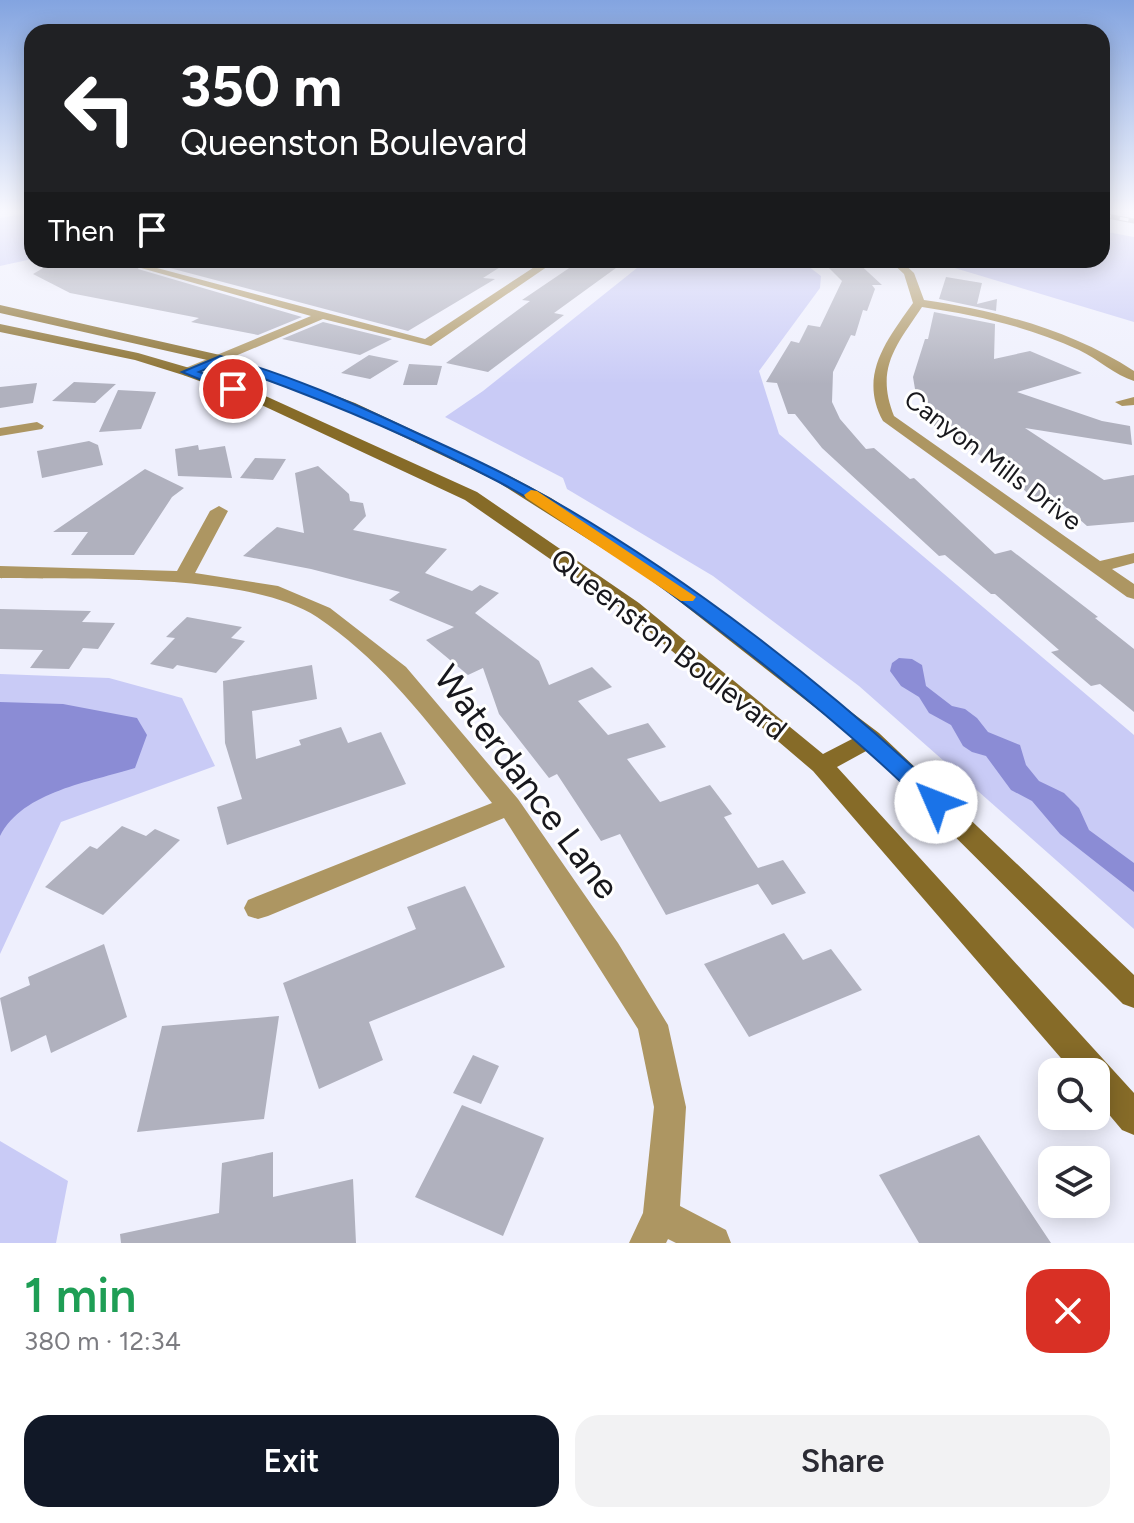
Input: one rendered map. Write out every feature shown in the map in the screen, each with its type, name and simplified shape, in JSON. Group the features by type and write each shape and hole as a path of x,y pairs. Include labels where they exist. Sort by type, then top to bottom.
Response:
{"main road":[{"name":"Queenston Boulevard","path":"0,309 220,359 350,406 502,478 658,575 871,739 1134,995"},
{"name":"Queenston Boulevard","path":"0,328 138,357 188,372 256,397 471,496 632,607 821,765 1082,1058"},
{"path":"471,496 502,478"},
{"path":"821,765 871,739"},
{"name":"Queenston Boulevard","path":"1110,1090 1134,1118"}],"street":[{"path":"146,268 427,343 540,268"},
{"path":"903,268 909,273 919,303 993,316 1099,354 1134,377"},
{"name":"Canyon Mills Drive","path":"919,303 881,362 876,378 877,397 888,418 1134,593"},
{"path":"188,372 320,316"},
{"path":"0,432 37,426"},
{"path":"183,577 219,511"},
{"path":"1097,567 1134,558"},
{"name":"Waterdance Lane","path":"0,572 183,577 271,590 323,612 398,672 509,806 608,952 653,1025 670,1107 654,1230"},
{"path":"258,908 509,806"},
{"path":"654,1230 713,1243"}],"shaded area":[{"path":"637,268 811,268 821,276 820,288 759,371 779,434 1134,735 1134,929 859,686 713,576 567,489 563,478 445,417 483,391"},
{"path":"955,268 1134,268 1134,322"},
{"path":"0,674 109,678 182,698 215,766 61,822 0,954"},
{"path":"0,1141 68,1181 56,1243 0,1243"}],"water":[{"path":"899,658 912,659 922,665 926,686 952,706 965,709 988,732 1020,745 1026,765 1039,781 1064,793 1079,808 1089,830 1134,863 1134,892 1060,834 1032,801 1011,790 986,756 963,746 951,725 929,713 919,697 901,686 890,671 892,663"},
{"path":"0,702 63,704 137,718 147,735 135,768 41,798 25,808 0,836"}],"building":[{"path":"43,268 138,268 302,317 258,335 191,322 199,318 70,293 33,274"},
{"path":"170,268 499,268 483,278 495,279 408,331"},
{"path":"569,268 616,268 554,313 564,315 488,372 446,363 530,301 522,300"},
{"path":"829,268 864,268 882,285 872,285 875,289 867,311 863,310 855,336 851,335 833,372 832,402 840,419 866,449 874,448 910,479 914,478 995,554 1011,550 1134,649 1134,712 1100,684 1091,686 1051,652 1059,650 995,594 991,594 945,555 939,556 822,448 795,414 788,414 777,383 766,382 791,341 799,343 808,325 820,327 842,281"},
{"path":"946,277 982,283 977,304 997,299 996,311 939,299"},
{"path":"934,312 995,324 994,359 1030,351 1082,373 1017,392 1102,421 1130,426 1132,445 1025,428 1104,480 1134,475 1134,522 1087,526 1061,503 1040,505 1003,470 916,414 936,413 915,389 913,377 925,339 928,339"},
{"path":"323,322 392,339 360,355 282,339"},
{"path":"369,355 399,361 370,379 341,373"},
{"path":"409,364 442,366 437,385 403,385"},
{"path":"74,382 116,384 95,403 52,401"},
{"path":"37,383 33,403 0,408 0,387"},
{"path":"118,390 156,392 141,429 99,432"},
{"path":"89,441 98,445 103,465 42,478 37,451"},
{"path":"198,445 199,450 225,446 232,478 178,476 175,449"},
{"path":"255,458 286,459 273,480 240,478"},
{"path":"318,466 349,494 350,501 363,503 366,516 353,530 447,549 425,573 472,591 480,585 499,593 475,613 539,661 549,685 592,667 612,687 578,701 608,735 648,723 666,747 627,759 660,802 710,785 732,814 724,817 758,868 783,860 806,893 772,905 758,884 666,915 620,834 601,841 557,774 549,778 499,714 483,668 468,675 426,640 454,627 389,600 400,592 311,569 243,556 277,527 304,533 295,473"},
{"path":"145,469 184,488 172,497 134,555 71,555 88,532 53,532"},
{"path":"0,609 91,611 82,622 115,623 98,649 83,648 69,669 30,668 43,650 0,649"},
{"path":"187,617 242,627 231,638 245,641 216,673 177,665 173,669 150,664 175,638 166,637"},
{"path":"312,665 317,699 252,711 256,759 301,745 299,740 341,727 348,743 381,732 406,784 227,845 217,807 242,799 225,743 223,681"},
{"path":"122,826 146,836 155,829 180,840 103,915 45,887 90,846 97,849"},
{"path":"465,886 505,967 369,1022 383,1060 319,1089 283,983 416,929 407,907"},
{"path":"784,933 803,960 831,949 862,990 749,1037 704,964"},
{"path":"104,944 127,1017 51,1053 46,1035 11,1052 0,998 30,985 28,977"},
{"path":"279,1016 264,1119 137,1132 162,1026"},
{"path":"473,1055 499,1066 481,1104 453,1093"},
{"path":"462,1105 544,1138 503,1236 415,1197"},
{"path":"979,1135 1051,1243 919,1243 879,1175"},
{"path":"273,1152 273,1197 353,1179 356,1243 121,1243 120,1234 219,1213 222,1163"}],"slow traffic":[{"path":"531,495 658,575 687,597"}],"route":[{"path":"233,389 188,372 220,359 267,375 350,406 502,478 545,502 658,575 765,655 871,739 936,802"}]}
